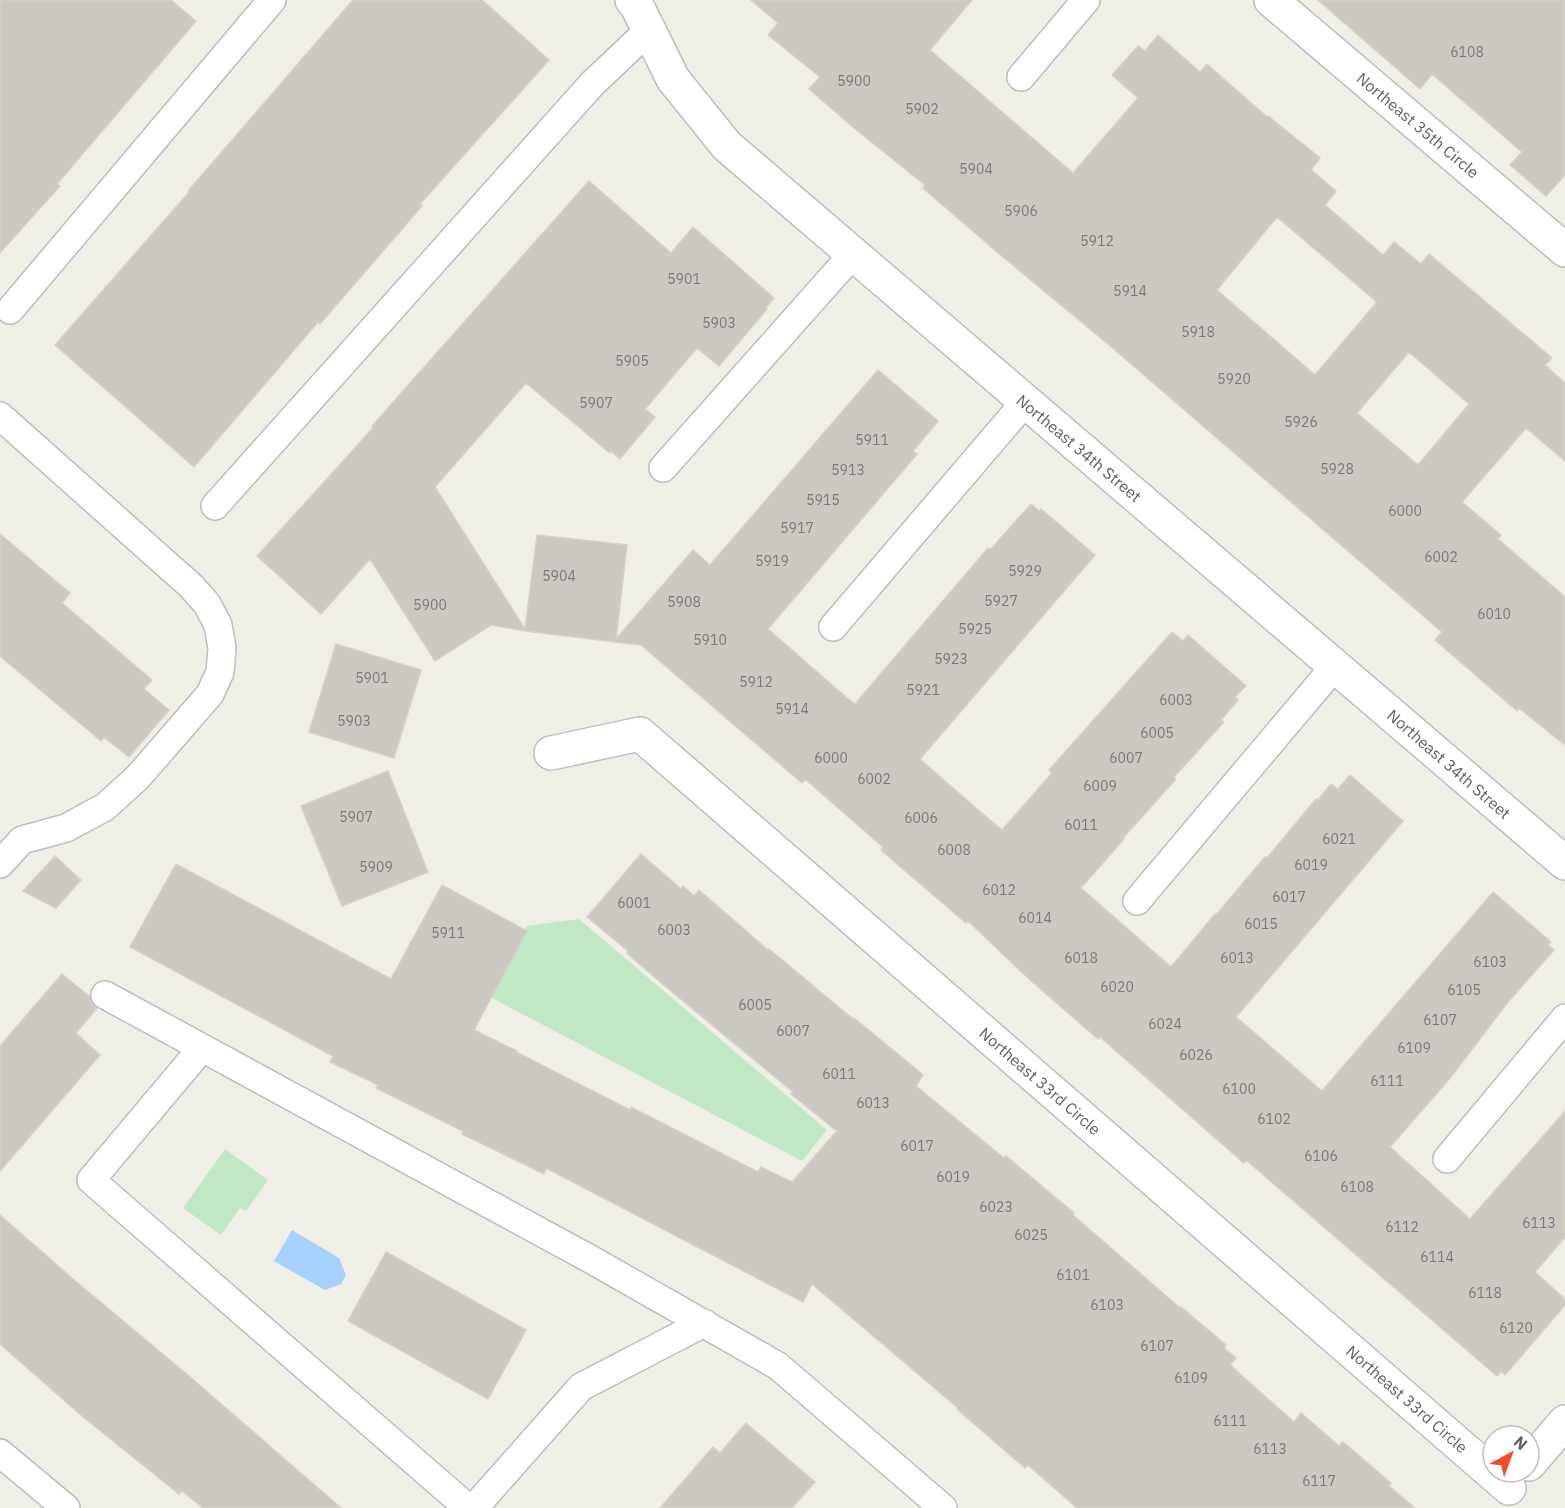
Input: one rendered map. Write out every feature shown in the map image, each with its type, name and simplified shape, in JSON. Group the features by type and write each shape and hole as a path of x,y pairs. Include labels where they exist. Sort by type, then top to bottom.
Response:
{"street":[{"name":"Northeast 34th Street","path":"632,0 674,79 727,146 1565,863"},
{"name":"Northeast 35th Circle","path":"1270,0 1565,250"},
{"name":"Northeast 33rd Circle","path":"551,753 640,734 1481,1456"},
{"path":"1541,1450 1565,1422"}],"lane":[{"path":"10,310 272,0"},
{"path":"1021,77 1086,0"},
{"path":"215,507 592,84 649,30"},
{"path":"663,468 852,254"},
{"path":"833,627 1025,402"},
{"path":"0,416 191,586 207,604 218,625 222,648 220,672 210,694 138,777 105,807 66,828 22,840 0,864"},
{"path":"1137,901 1335,666"},
{"path":"105,995 582,1255 778,1366 943,1508"},
{"path":"1447,1159 1565,1018"},
{"path":"202,1048 91,1180 468,1508"},
{"path":"474,1508 580,1387 704,1323"},
{"path":"0,1453 66,1508"}],"green space":[{"path":"579,919 827,1130 802,1161 488,996 527,926"},
{"path":"225,1149 268,1180 246,1211 240,1208 221,1235 183,1208"}],"water":[{"path":"292,1230 339,1258 346,1275 341,1284 325,1290 274,1261"}],"building":[{"path":"0,0 171,0 196,21 57,184 60,186 0,253"},
{"path":"353,0 482,0 549,60 420,204 422,206 320,324 318,322 194,467 55,345"},
{"path":"751,0 972,0 930,50 1073,173 1138,98 1112,75 1138,46 1145,51 1158,35 1200,72 1207,64 1267,117 1320,158 1311,170 1336,191 1325,205 1383,255 1394,242 1421,264 1429,254 1552,358 1545,365 1565,383 1565,461 1526,428 1462,502 1501,535 1498,539 1565,597 1565,745 1519,708 1517,711 1435,640 1442,632 1108,344 997,252 923,188 925,185 809,89 820,77 768,35 778,23","holes":["1277,217 1377,302 1315,375 1217,290","1409,352 1469,404 1418,465 1357,413"]},
{"path":"1318,0 1565,0 1565,175 1546,196 1510,165 1522,152 1432,74 1420,89"},
{"path":"589,181 671,253 693,227 774,298 719,366 697,348 645,409 655,417 620,459 526,383 435,487 525,629 537,535 627,545 616,639 693,550 710,565 878,370 938,421 913,451 917,454 768,629 847,698 855,704 988,548 990,550 1031,504 1039,511 1041,509 1095,555 920,759 970,803 1002,830 1052,773 1049,770 1172,632 1183,641 1188,635 1246,686 1235,697 1238,700 1221,720 1224,722 1174,777 1176,779 1081,888 1171,967 1316,799 1318,800 1331,784 1338,789 1350,775 1403,821 1236,1017 1322,1091 1493,892 1551,942 1548,945 1554,950 1508,1002 1451,1077 1390,1147 1470,1219 1565,1111 1565,1237 1535,1272 1565,1299 1565,1305 1505,1375 1501,1371 1497,1376 1246,1160 1244,1163 1100,1037 1098,1039 1029,979 968,921 966,923 881,850 883,847 805,779 802,783 641,645 491,625 435,661 370,559 321,614 257,556 373,428 372,426"},
{"path":"0,534 70,593 62,603 152,680 144,689 169,710 129,757 104,737 101,741 0,656"},
{"path":"336,644 421,670 394,758 309,732"},
{"path":"388,771 428,872 342,906 301,806"},
{"path":"641,854 681,889 683,886 694,896 699,890 768,950 923,1075 916,1086 1004,1158 1006,1156 1074,1213 1073,1215 1180,1308 1226,1345 1224,1348 1236,1358 1230,1365 1294,1422 1301,1413 1339,1446 1343,1442 1391,1483 1389,1486 1415,1508 1077,1508 1028,1465 1025,1468 812,1284 803,1302 546,1168 544,1174 462,1134 463,1131 376,1088 378,1085 330,1062 333,1056 130,947 176,864 391,979 442,885 527,931 474,1030 758,1172 761,1167 792,1182 837,1131 791,1094 793,1092 659,981 627,953 628,951 587,917"},
{"path":"55,856 81,880 56,908 23,891"},
{"path":"62,974 90,997 92,1004 97,1008 76,1033 100,1055 0,1171 0,1046"},
{"path":"0,1215 341,1508 203,1508 182,1491 179,1494 82,1416 0,1344"},
{"path":"386,1252 526,1330 488,1399 348,1321"},
{"path":"746,1423 815,1482 792,1508 660,1508 713,1447 720,1453"}]}
